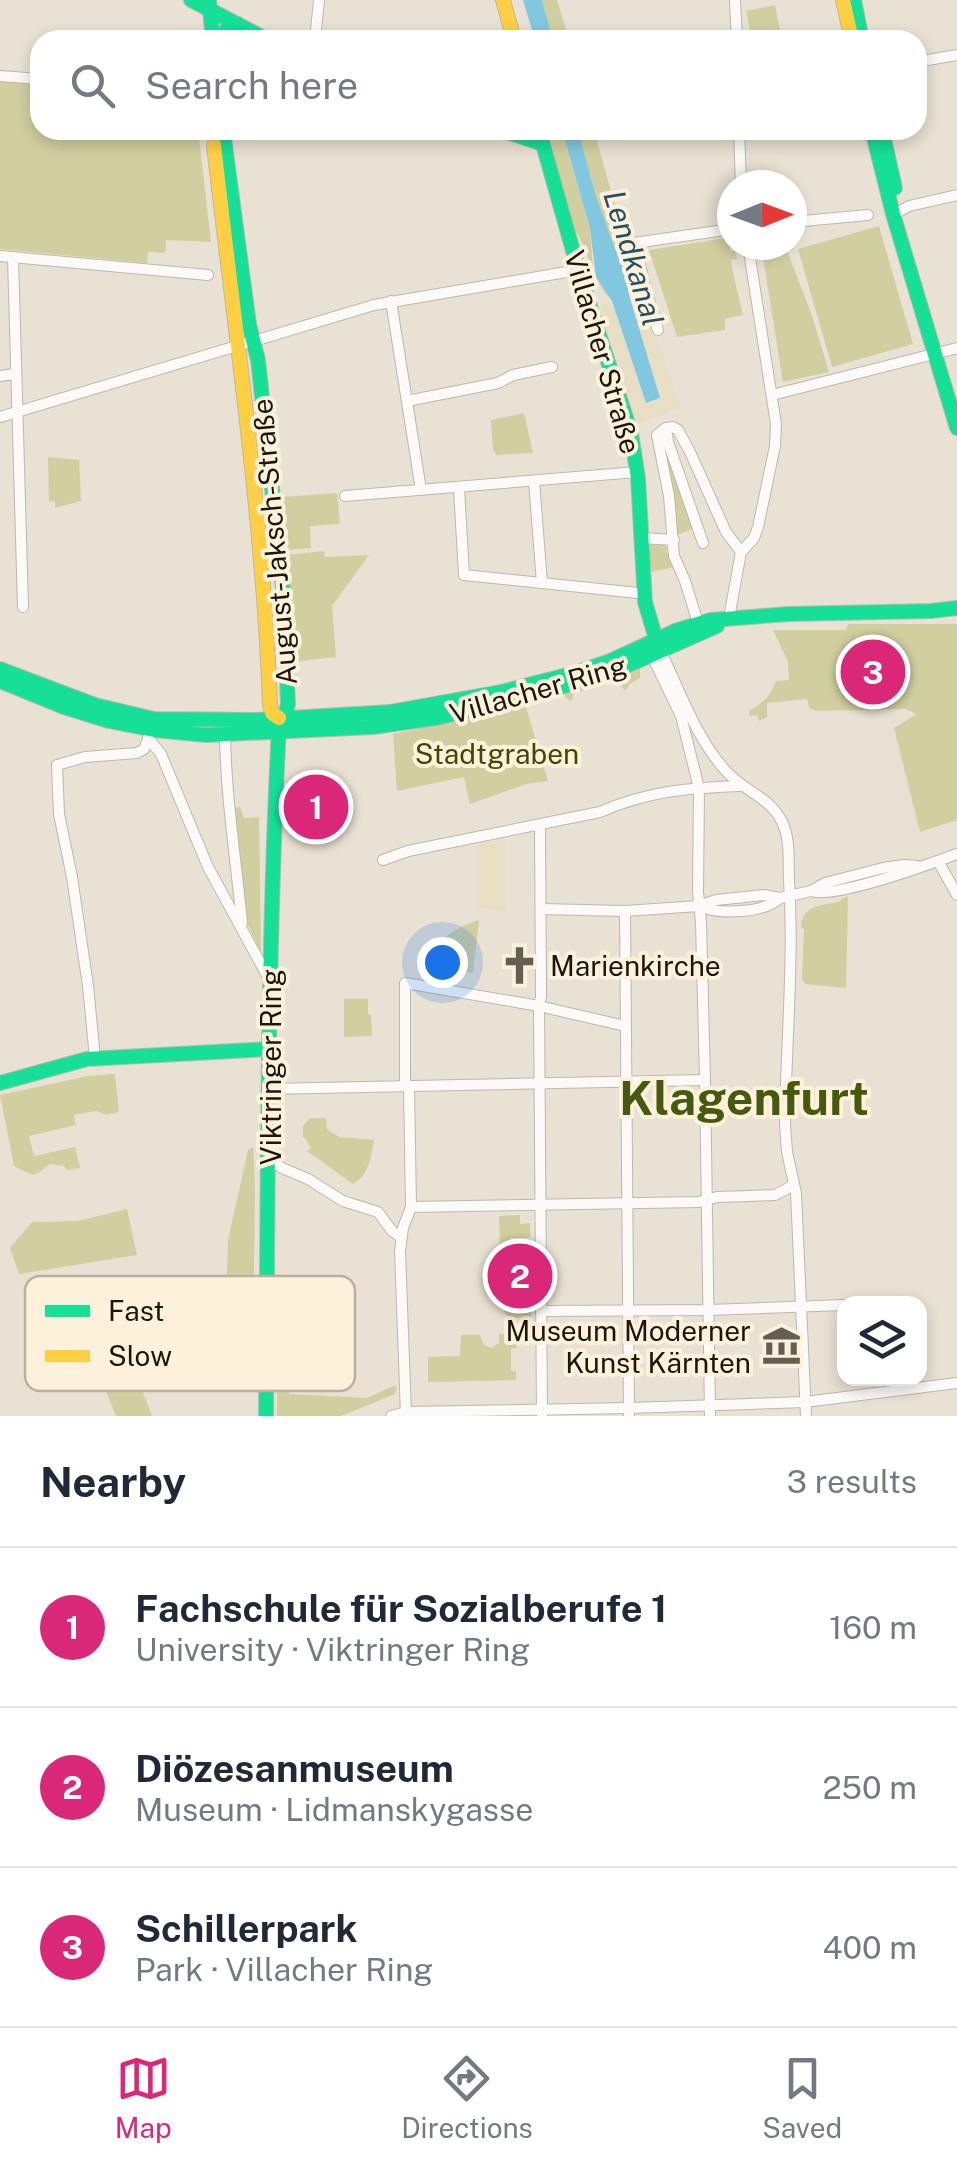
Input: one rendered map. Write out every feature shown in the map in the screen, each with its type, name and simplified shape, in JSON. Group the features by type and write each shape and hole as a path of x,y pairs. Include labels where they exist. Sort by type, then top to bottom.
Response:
{"main road":[{"path":"503,0 511,30"},
{"path":"843,0 850,30"},
{"path":"854,0 860,30"},
{"path":"201,2 249,30"},
{"path":"201,2 202,30"},
{"path":"201,2 209,30"},
{"path":"226,30 238,24"},
{"name":"August-Jaksch-Straße","path":"214,140 246,343 268,440 287,685 286,713 279,726"},
{"name":"August-Jaksch-Straße","path":"224,140 249,324 246,343 268,627 270,704 279,726"},
{"name":"Villacher Straße","path":"542,140 578,270 630,430 637,472 642,577 653,647"},
{"path":"879,140 893,214 945,351 957,428"},
{"path":"880,140 905,209 957,397"},
{"name":"Villacher Straße","path":"642,577 638,614 653,647"},
{"name":"Villacher Ring","path":"279,726 384,726 456,714 615,671 698,623 792,614 957,608"},
{"name":"Villacher Ring","path":"279,726 324,716 417,709 501,692 596,667 712,628 729,618"},
{"path":"0,669 148,729 187,721 279,726"},
{"path":"0,681 60,706 178,734 225,735 279,726"},
{"path":"287,685 302,706 324,716"},
{"name":"Viktringer Ring","path":"268,1276 270,982 279,726"},
{"path":"0,1083 95,1058 269,1049"},
{"name":"Viktringer Ring","path":"266,1391 266,1416"}],"street":[{"path":"316,30 319,0"},
{"path":"735,0 736,30"},
{"path":"927,60 957,55"},
{"path":"0,76 30,78"},
{"path":"739,140 740,170"},
{"path":"905,209 957,195"},
{"path":"807,221 868,215"},
{"path":"658,330 631,244 717,231"},
{"path":"23,607 15,374 6,256 208,274"},
{"path":"729,618 741,552 758,527 776,446 772,394 750,260"},
{"path":"0,418 392,302 578,270"},
{"path":"392,302 421,490"},
{"path":"772,394 945,351"},
{"path":"407,401 552,367"},
{"path":"0,376 15,374"},
{"path":"672,429 690,452 726,532 741,552"},
{"path":"672,429 657,435 669,496 674,556 698,623"},
{"path":"672,429 668,442 703,544"},
{"path":"346,496 637,472"},
{"path":"534,482 542,583"},
{"path":"458,488 464,575 638,593"},
{"path":"642,538 674,540"},
{"name":"Villacher Straße","path":"653,647 691,729"},
{"path":"95,1058 80,931 59,814 56,765 85,757 137,753 144,749 148,729"},
{"path":"148,729 208,867 270,982"},
{"path":"691,729 740,786 768,804 782,821 788,846 786,1124 794,1186 806,1416"},
{"path":"691,729 698,788 710,1410"},
{"name":"Viktringer Ring","path":"225,735 227,800 242,930"},
{"path":"383,860 408,851 600,812 647,795 740,786"},
{"path":"540,825 542,1413"},
{"path":"541,908 610,912 699,906 764,894 785,897 883,868 917,866 957,854"},
{"path":"938,861 957,895"},
{"path":"625,911 629,1412"},
{"path":"406,1414 401,1237 411,1207 405,982 625,1026"},
{"path":"268,1089 705,1080"},
{"path":"269,1158 343,1201 378,1212 401,1237"},
{"path":"411,1207 706,1201 716,1197 775,1196 794,1186"},
{"path":"541,1311 837,1305"},
{"path":"391,1416 710,1410 957,1383"},
{"path":"899,1386 901,1391"}],"green space":[{"path":"542,0 557,0 566,30 550,30"},
{"path":"775,5 780,30 750,30 746,11"},
{"path":"0,82 30,84 30,140 199,140 211,242 166,240 165,253 148,252 147,263 0,249"},
{"path":"551,140 565,140 590,228 593,268 611,300 598,282 572,225"},
{"path":"581,140 597,140 627,249 629,296 627,266 615,249"},
{"path":"879,226 913,344 832,367 801,260 807,260 807,246"},
{"path":"717,239 717,260 731,260 743,315 725,319 725,330 677,337 649,250"},
{"path":"763,260 791,260 829,372 783,382"},
{"path":"524,413 533,453 496,455 491,420"},
{"path":"664,438 695,528 677,535 663,451"},
{"path":"48,457 79,460 81,501 55,508 55,501 49,502"},
{"path":"337,493 340,524 310,526 311,548 286,550 282,497"},
{"path":"663,543 675,567 651,572 649,544"},
{"path":"324,551 325,557 369,555 332,606 336,657 293,662 286,555"},
{"path":"848,624 957,624 957,820 920,832 894,728 917,714 905,709 817,711 809,708 807,699 767,703 767,717 759,721 757,715 749,716 749,711 766,699 776,681 789,680 788,662 773,630 846,630"},
{"path":"640,669 640,678 625,691 617,679 574,694 571,701 566,698 565,692"},
{"name":"Stadtgraben","path":"526,707 548,781 526,784 470,804 464,777 397,791 393,734"},
{"path":"240,807 244,818 259,817 261,953 248,925 234,808"},
{"path":"848,896 846,988 805,984 802,920 810,910"},
{"path":"479,920 473,973 415,967 443,939"},
{"path":"344,999 368,999 372,1036 344,1037"},
{"path":"115,1074 119,1112 74,1115 76,1125 29,1136 34,1156 75,1147 80,1168 67,1170 50,1164 34,1174 14,1166 0,1095"},
{"path":"310,1118 326,1118 327,1129 339,1137 374,1140 363,1176 353,1184 307,1151 311,1148 303,1137 303,1126"},
{"path":"253,1147 254,1276 227,1276 228,1240 248,1150"},
{"path":"127,1209 137,1255 19,1274 10,1248 32,1222 78,1221"},
{"path":"520,1215 520,1224 530,1223 530,1238 510,1238 510,1251 500,1251 499,1216"},
{"path":"531,1281 531,1317 506,1318 504,1282"},
{"path":"516,1332 517,1348 511,1349 511,1371 516,1371 516,1380 428,1382 428,1357 460,1356 461,1335 480,1335 484,1345 491,1348 499,1343 499,1334"},
{"path":"397,1387 395,1394 341,1416 277,1416 277,1391 367,1398"},
{"path":"106,1391 142,1391 152,1416 116,1416"}],"sand":[{"path":"612,301 646,402 652,404 660,398 632,306 645,303 680,408 637,424 600,306"},
{"path":"505,839 505,911 477,907 477,845"}],"water":[{"path":"523,0 542,0 550,30 532,30"},
{"path":"565,140 581,140 615,249 627,266 629,295 660,398 646,403 612,301 596,277 590,228"}],"traffic: fast":[{"path":"191,0 249,30"},
{"path":"209,0 212,30"},
{"path":"854,0 860,30"},
{"path":"226,30 238,24"},
{"path":"224,140 249,324 258,360 283,589 288,704 286,713 279,718"},
{"path":"531,140 543,144"},
{"path":"542,140 631,433 638,478 645,602 659,649"},
{"path":"874,140 957,428"},
{"path":"884,140 895,188"},
{"path":"0,669 95,705 154,719 257,720 390,712 501,692 575,673 711,620 957,608"},
{"path":"557,688 615,671 717,626"},
{"path":"0,681 109,721 206,735 373,727 436,718 521,698"},
{"path":"267,1276 270,985 279,727"},
{"path":"0,1083 87,1059 269,1049"},
{"path":"266,1391 266,1416"}],"traffic: slow":[{"path":"503,0 511,30"},
{"path":"843,0 850,30"},
{"path":"214,145 255,494 270,704 272,713 279,718"}],"place":[{"name":"Schillerpark","path":"873,672"},
{"name":"Fachschule für Sozialberufe 1","path":"316,807"},
{"name":"Marienkirche","path":"520,965"},
{"name":"Diözesanmuseum","path":"520,1276"},
{"name":"Museum Moderner Kunst Kärnten","path":"781,1346"}],"district":[{"name":"Klagenfurt","path":"744,1097"}],"water label":[{"name":"Lendkanal","path":"634,258"}]}
